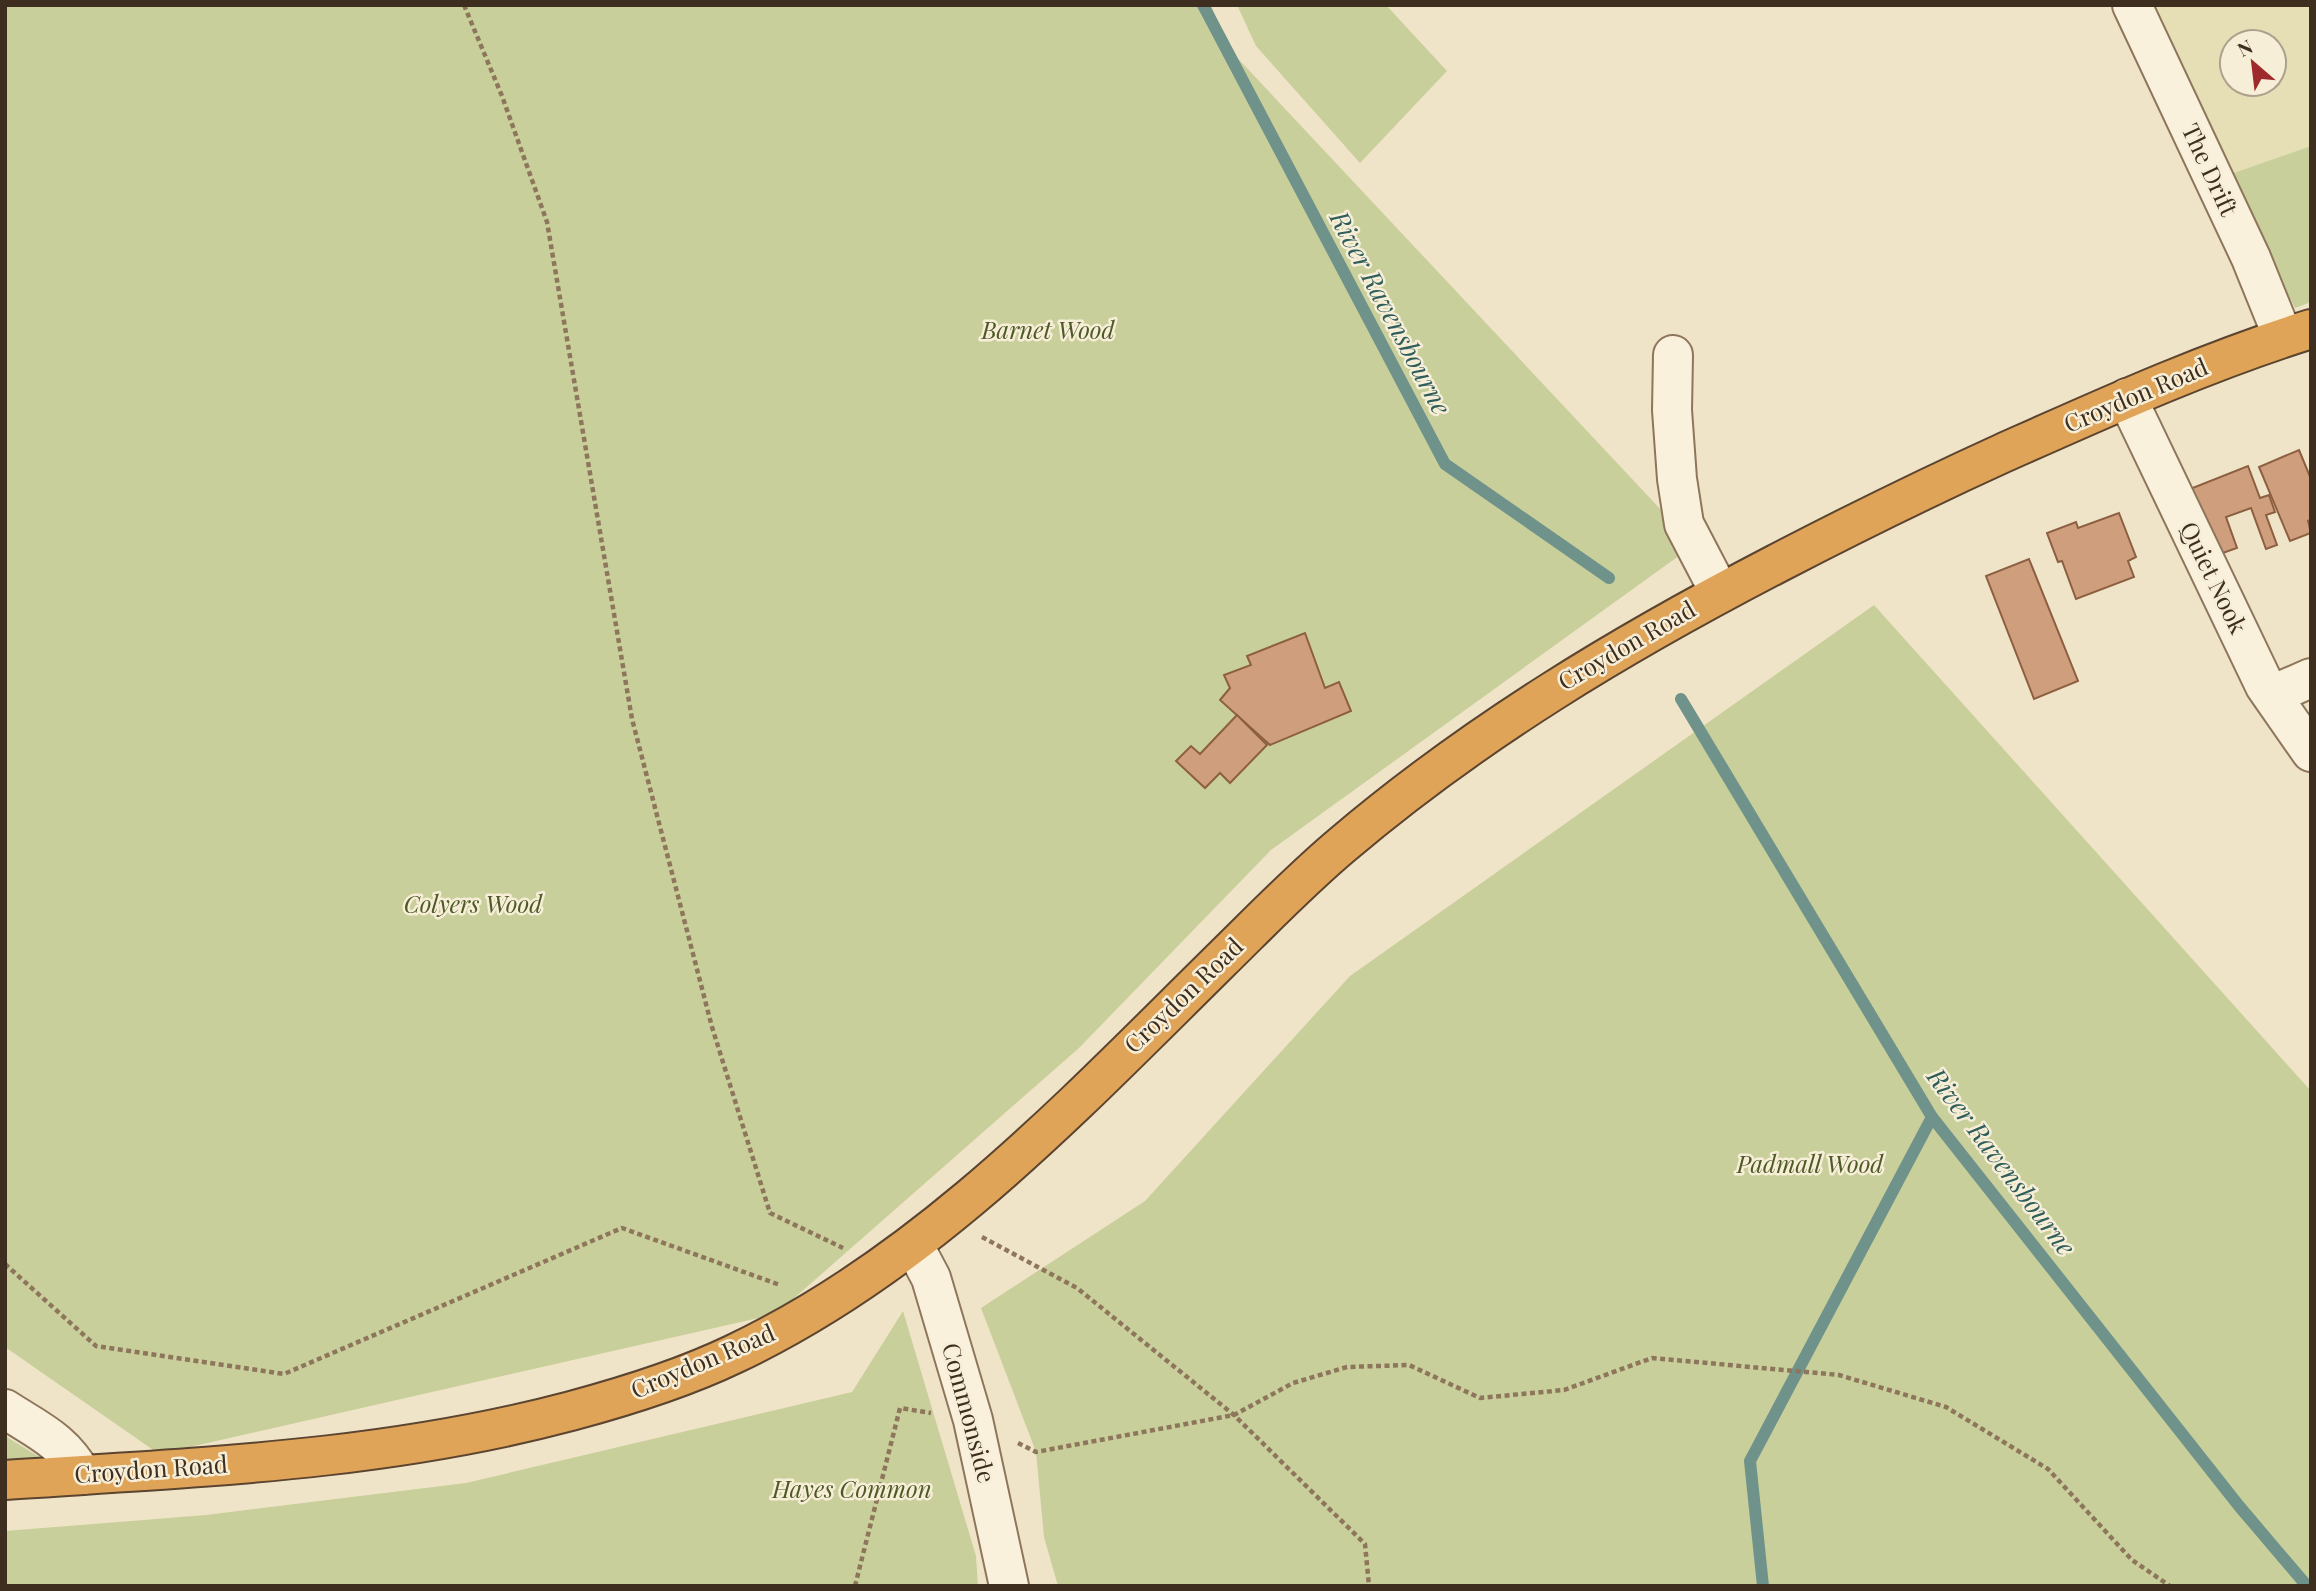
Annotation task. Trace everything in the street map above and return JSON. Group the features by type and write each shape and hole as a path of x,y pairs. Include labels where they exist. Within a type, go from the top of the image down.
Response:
{"highway":[{"name":"Croydon Road","path":"5,1480 254,1464 374,1451 456,1437 538,1420 616,1399 678,1378 737,1353 827,1302 948,1217 1020,1155 1342,845 1522,709 1572,677 1720,593 1939,482 2127,398 2297,333"}],"street":[{"name":"The Drift","path":"2132,5 2251,258 2297,333"},
{"path":"1673,355 1674,438 1684,524 1720,593"},
{"name":"Quiet Nook","path":"2127,398 2272,695 2311,752"},
{"path":"2272,695 2311,678"},
{"name":"Commonside","path":"913,1244 931,1278 973,1420 1009,1586"},
{"path":"5,1409 63,1447 82,1475"}],"path":[{"path":"464,5 502,96 547,222 632,719 712,1027 770,1213 881,1266"},
{"path":"948,1217 1077,1288 1234,1415 1365,1544 1369,1586"},
{"path":"5,1264 96,1346 284,1374 622,1228 827,1302"},
{"path":"1234,1415 1293,1383 1347,1367 1409,1365 1480,1398 1564,1390 1652,1358 1839,1374 1946,1407 2048,1469 2132,1560 2170,1586"}],"shaded area":[{"path":"2153,5 2311,5 2311,146 2228,175"}],"green space":[{"path":"5,5 1211,5 1229,49 1694,545 1271,850 1079,1048 776,1314 159,1454 5,1347"},
{"path":"1237,5 1386,5 1447,71 1360,163 1256,46"},
{"path":"2311,146 2311,302 2295,308 2228,175"},
{"name":"Padmall Wood","path":"1874,605 2311,1091 2311,1586 1058,1586 1044,1537 1036,1452 981,1308 1145,1201 1350,976"},
{"name":"Hayes Common","path":"903,1311 976,1556 978,1586 5,1586 5,1531 206,1515 466,1483 852,1392"},
{"path":"5,1436 46,1461 5,1463"}],"building":[{"path":"2299,450 2311,479 2311,519 2308,521 2311,533 2290,541 2259,467"},
{"path":"2248,466 2260,498 2269,495 2275,512 2266,515 2277,545 2266,549 2251,508 2226,517 2237,548 2220,554 2180,493"},
{"path":"2119,513 2136,557 2128,561 2134,577 2076,599 2062,561 2058,562 2047,533 2076,522 2078,528"},
{"path":"2029,559 2078,681 2034,699 1986,576"},
{"path":"1305,633 1325,688 1339,682 1351,711 1270,745 1220,700 1230,688 1224,675 1251,665 1247,656"},
{"path":"1237,715 1267,745 1230,783 1220,773 1205,788 1176,761 1191,746 1200,754"}],"waterway":[{"name":"River Ravensbourne","path":"1203,5 1445,464 1609,578"},
{"name":"River Ravensbourne","path":"1681,699 1932,1117 2239,1506 2307,1586"},
{"path":"1763,1586 1750,1461 1932,1117"}],"park label":[{"name":"Barnet Wood","path":"1048,331"},
{"name":"Colyers Wood","path":"473,905"}]}
